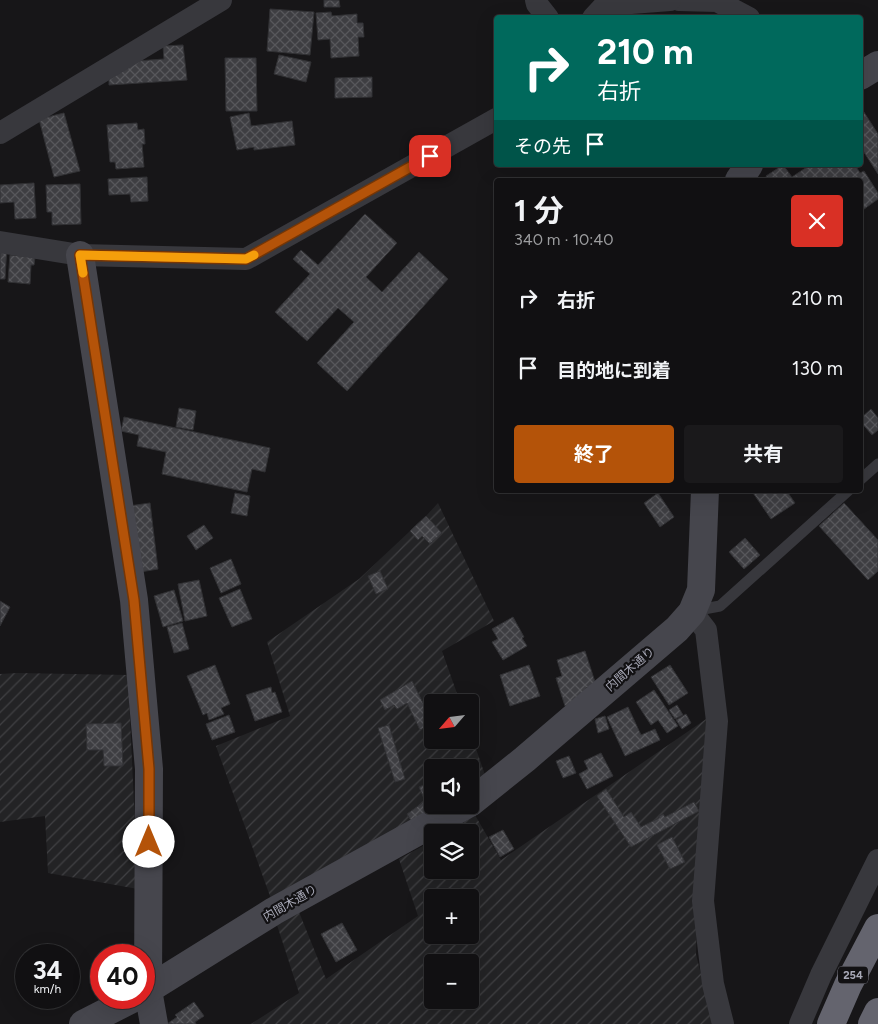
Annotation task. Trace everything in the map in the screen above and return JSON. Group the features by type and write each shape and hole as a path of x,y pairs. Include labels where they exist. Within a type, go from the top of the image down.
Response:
{"highway":[{"name":"254","path":"831,1024 848,985 878,928"},
{"path":"872,1024 878,1012"}],"street":[{"path":"0,133 221,0"},
{"path":"536,0 546,15"},
{"path":"596,15 605,6 670,0"},
{"path":"679,0 717,0 743,15"},
{"path":"863,74 878,65"},
{"path":"0,242 80,255 246,259 494,120"},
{"path":"740,178 748,167"},
{"path":"80,255 134,600 149,769 144,944"},
{"name":"内間木通り","path":"479,796 670,635 692,612 701,590 705,493"},
{"path":"692,612 706,630 717,721 703,901 712,984 723,1024"},
{"name":"内間木通り","path":"155,985 274,911 450,814"},
{"path":"800,1024 821,975 878,860"},
{"name":"内間木通り","path":"83,1024 112,1009"},
{"path":"148,1009 154,1024"}],"lane":[{"path":"863,477 878,464"},
{"path":"692,612 720,606 846,493"}],"shaded area":[{"path":"438,503 494,621 442,651 457,694 424,694 424,749 476,749 485,775 479,779 479,759 424,759 424,813 271,899 216,746 290,716 267,642 359,579"},
{"path":"0,674 128,675 138,889 48,873 45,816 0,822"},
{"path":"709,717 700,816 696,954 713,1024 251,1024 299,993 277,925 299,912 326,979 418,916 399,859 424,845 424,879 479,879 479,824 461,824 475,815 501,860"}],"building":[{"path":"324,0 339,0 340,7 324,7"},
{"path":"270,9 314,12 310,55 267,51"},
{"path":"331,12 332,16 357,14 357,23 363,23 364,37 358,37 359,56 331,58 330,39 318,40 316,13"},
{"path":"183,45 187,80 109,85 109,79 137,61 164,59 163,46"},
{"path":"279,55 311,62 306,82 274,74"},
{"path":"225,58 256,58 257,111 226,111"},
{"path":"372,77 372,97 335,98 335,78"},
{"path":"863,111 878,134 878,174 863,151"},
{"path":"64,113 80,171 54,177 39,119"},
{"path":"249,113 251,126 292,121 295,145 254,150 254,147 237,150 230,117"},
{"path":"137,123 138,130 144,129 145,144 142,144 144,167 116,169 115,162 110,162 107,125"},
{"path":"780,167 784,167 792,177 807,167 856,167 860,173 864,171 878,193 878,199 863,210 863,178 767,178 766,176"},
{"path":"147,177 148,201 131,202 130,194 109,195 108,179"},
{"path":"34,183 36,218 15,219 14,202 0,203 0,185"},
{"path":"80,184 81,224 52,225 52,212 47,212 46,185"},
{"path":"365,214 397,243 366,277 382,292 419,252 448,279 347,391 317,363 354,322 338,308 307,341 275,312 310,274 293,259 301,250 318,265"},
{"path":"0,245 7,245 5,279 0,279"},
{"path":"10,255 35,257 34,265 31,265 30,284 8,282"},
{"path":"179,408 196,411 193,430 176,427"},
{"path":"871,409 878,418 878,430 872,435 863,424 863,416"},
{"path":"124,417 270,448 265,472 252,469 247,492 162,474 166,452 137,446 139,435 121,431"},
{"path":"235,493 250,496 247,516 231,513"},
{"path":"658,493 674,517 660,527 644,503"},
{"path":"753,493 788,493 795,503 771,519"},
{"path":"150,503 158,569 140,572 129,506"},
{"path":"844,503 878,540 878,571 868,580 819,526"},
{"path":"426,516 442,533 430,544 422,536 418,540 410,531"},
{"path":"204,525 213,538 196,550 187,536"},
{"path":"745,538 760,555 744,569 729,552"},
{"path":"231,559 241,584 221,593 210,568"},
{"path":"380,571 388,589 376,594 368,576"},
{"path":"199,580 207,616 185,621 178,584"},
{"path":"240,589 252,619 232,627 219,598"},
{"path":"174,590 183,621 163,627 154,596"},
{"path":"0,601 10,607 0,626"},
{"path":"513,617 527,646 503,660 492,642 498,639 492,629"},
{"path":"182,623 189,649 174,653 167,627"},
{"path":"585,651 596,685 586,688 588,694 577,703 565,706 556,678 562,676 557,660"},
{"path":"215,665 230,704 221,708 224,714 209,720 207,713 203,715 187,676"},
{"path":"529,665 540,696 510,706 500,675"},
{"path":"670,665 688,693 669,705 651,677"},
{"path":"412,681 424,705 424,728 420,730 407,703 397,709 394,705 385,710 380,700"},
{"path":"271,687 272,693 275,692 282,712 255,721 246,695"},
{"path":"654,690 678,726 667,733 658,720 651,725 636,702"},
{"path":"677,705 683,715 675,719 669,710"},
{"path":"628,707 641,735 655,729 660,740 625,756 607,717"},
{"path":"686,714 691,723 682,729 676,720"},
{"path":"229,715 235,732 212,740 206,724"},
{"path":"605,716 609,729 598,733 595,719"},
{"path":"121,723 123,766 104,766 103,750 87,750 86,724"},
{"path":"389,725 405,779 395,782 378,728"},
{"path":"601,753 613,776 587,789 579,774 588,769 584,761"},
{"path":"569,756 576,773 563,778 556,761"},
{"path":"424,785 424,799 419,787"},
{"path":"606,789 624,817 631,812 641,827 663,814 665,817 694,802 699,811 631,847 597,796"},
{"path":"424,802 424,814 427,814 413,824 407,814"},
{"path":"503,830 514,849 500,857 489,837"},
{"path":"672,837 685,862 670,869 657,845"},
{"path":"342,923 357,950 336,962 321,934"},
{"path":"194,1002 204,1016 195,1022 196,1024 167,1024 177,1017 175,1015"}],"slow traffic":[{"path":"83,273 80,255 246,259 254,255"}],"route":[{"path":"149,842 149,769 134,600 80,255 246,259 430,156"}]}
